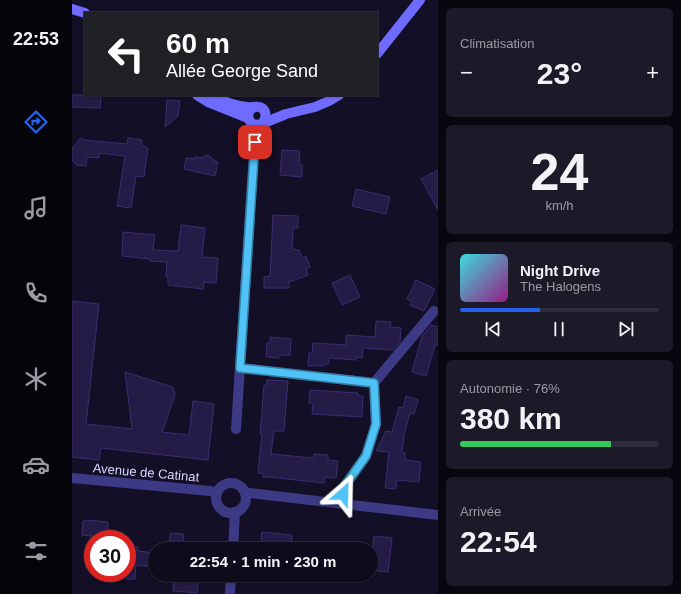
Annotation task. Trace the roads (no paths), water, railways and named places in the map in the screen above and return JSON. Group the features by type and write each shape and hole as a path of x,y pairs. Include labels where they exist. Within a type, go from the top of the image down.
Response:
{"street":[{"path":"378,53 420,0"},
{"path":"72,9 84,13"},
{"path":"72,15 84,20"},
{"path":"199,96 208,102 248,119 254,124 315,107 337,96"},
{"path":"213,96 240,106 257,107 286,114"},
{"path":"236,429 255,142 255,135 265,119 266,114 264,110 257,107 249,111 248,119 254,134 255,142"},
{"path":"341,504 346,484 366,456 376,424 374,383 434,311"},
{"path":"240,368 374,383"},
{"name":"Avenue de Catinat","path":"72,478 210,491 217,493"},
{"path":"229,483 239,485 244,489 246,495 246,501 243,506 234,512 227,512 222,509 216,498 217,493 224,485 229,483"},
{"path":"246,495 250,493 438,516"},
{"path":"233,542 234,512"},
{"path":"230,594 231,582"}]}
